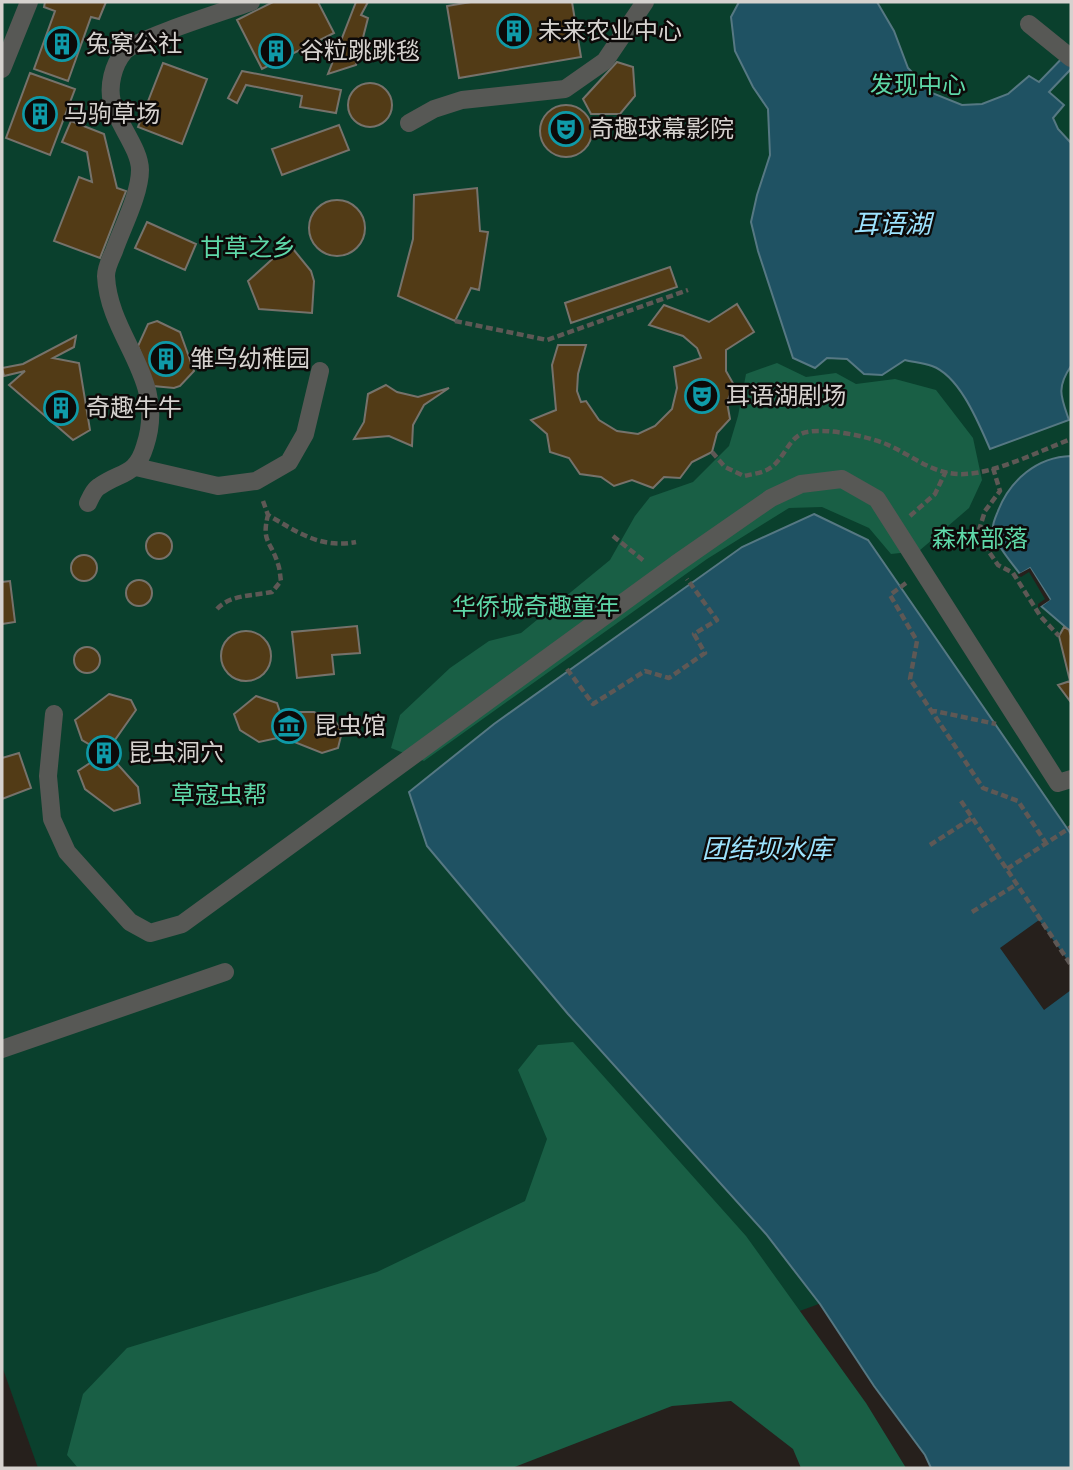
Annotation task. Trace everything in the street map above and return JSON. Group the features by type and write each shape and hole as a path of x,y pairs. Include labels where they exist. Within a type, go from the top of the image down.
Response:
{"street":[{"path":"2,69 29,2"},
{"path":"88,503 97,487 136,467 146,446 151,414 149,390 109,299 106,272 138,185 141,168 112,102 111,74 124,51 147,39 251,2"},
{"path":"409,123 434,109 462,100 565,89 605,61 645,2"},
{"path":"1029,24 1071,58"},
{"path":"136,467 218,486 256,481 289,462 305,435 320,371"},
{"path":"54,714 48,776 52,819 67,852 130,922 149,933 182,923 771,498 801,484 842,479 877,499 1058,783 1071,779"},
{"path":"2,1049 225,972"}],"path":[{"path":"455,321 547,340 688,290"},
{"path":"712,453 725,467 744,476 771,468 787,447 804,432 832,431 886,444 912,459 946,471 965,474 1008,464 1071,439"},
{"path":"993,468 1000,491 985,511 979,530 998,565 1013,573 1041,617 1059,636"},
{"path":"894,526 936,494 946,471"},
{"path":"217,609 233,598 272,592 281,581 278,563 264,531 268,515 256,481"},
{"path":"268,515 304,537 340,546 356,542"},
{"path":"554,653 593,704 645,671 669,678 705,653 694,635 717,620 668,570 613,536"},
{"path":"922,570 890,595 918,640 910,679 983,788 1018,801 1046,843"},
{"path":"930,710 1024,730"},
{"path":"961,801 1071,965"},
{"path":"930,845 972,818"},
{"path":"1007,869 1071,827"},
{"path":"972,912 1017,884"}],"green space":[{"name":"华侨城奇趣童年","path":"2,2 1071,2 1071,1212 369,1468 38,1468 2,1366"},
{"path":"777,363 806,377 836,373 856,384 895,379 936,390 973,438 982,480 969,508 919,551 891,554 869,528 822,507 789,508 707,559 424,761 391,748 400,715 450,668 489,641 521,633 610,560 635,516 650,497 693,482 729,446 746,374"},
{"path":"573,1042 746,1236 866,1403 906,1468 801,1468 793,1449 731,1401 672,1406 512,1468 78,1468 67,1455 83,1394 127,1348 377,1272 525,1201 547,1139 518,1070 538,1045"}],"water":[{"name":"耳语湖","path":"739,2 877,2 894,31 908,68 932,93 962,105 982,104 1008,94 1029,76 1039,82 1071,49 1071,69 1049,92 1064,105 1053,118 1058,129 1071,143 1071,366 1063,380 1061,393 1069,420 990,449 960,390 942,371 932,366 905,360 882,375 864,374 847,359 827,358 815,368 793,358 751,222 770,155 768,109 753,87 735,51 731,17"},
{"path":"1071,456 1071,636 1069,630 1041,606 1050,599 1030,568 1020,574 1000,546 993,527 1003,500 1017,480 1047,461"},
{"name":"团结坝水库","path":"814,514 868,540 1071,834 1071,1468 931,1468 925,1455 874,1386 820,1304 766,1234 568,1014 427,846 409,792 494,724 742,547"}],"pier":[{"path":"1030,568 1050,600 1038,608 1038,604 1045,599 1029,572 1021,577 1017,575"},
{"path":"1039,920 1071,965 1071,990 1044,1010 1000,948"}],"building":[{"name":"兔窝公社","path":"45,2 106,2 99,19 91,17 68,81 34,69 55,11 44,7"},
{"name":"谷粒跳跳毯","path":"273,2 318,2 334,33 262,69 237,20"},
{"path":"356,2 368,2 361,15 368,18 356,65 328,74"},
{"name":"未来农业中心","path":"471,2 572,2 581,57 459,78 447,6"},
{"path":"617,62 633,67 635,96 620,114 591,114 583,99"},
{"path":"163,63 207,79 182,144 138,127"},
{"path":"242,71 341,90 336,113 300,107 302,96 246,85 237,103 228,98"},
{"name":"马驹草场","path":"30,73 75,89 50,155 6,138"},
{"path":"370,83 379,84 386,89 391,96 391,114 386,121 379,126 370,127 361,126 354,121 349,114 348,105 349,96 354,89 361,84"},
{"name":"奇趣球幕影院","path":"566,105 576,107 584,113 590,121 590,141 584,149 576,155 566,157 556,155 548,149 542,141 540,131 542,121 548,113 556,107"},
{"path":"71,121 104,134 117,188 126,191 100,258 54,241 79,177 92,182 87,152 62,142"},
{"path":"339,125 349,150 282,175 272,149"},
{"path":"477,188 480,231 488,232 479,290 471,288 455,321 398,296 413,239 414,195"},
{"path":"337,200 348,202 357,208 363,217 363,239 357,248 348,254 337,256 326,254 317,248 311,239 309,228 311,217 317,208 326,202"},
{"path":"147,222 196,244 185,270 135,248"},
{"path":"289,244 311,271 314,281 312,313 259,309 248,281"},
{"path":"670,267 677,287 571,323 565,303"},
{"name":"耳语湖剧场","path":"737,304 754,332 726,350 726,371 734,385 727,402 730,419 717,433 712,452 692,462 680,478 664,477 653,488 632,480 614,486 601,477 580,474 569,458 550,452 547,434 531,420 556,410 552,365 558,345 586,345 578,374 577,391 581,402 586,401 599,420 617,431 638,434 655,426 672,409 677,388 674,367 701,358 697,348 683,336 649,325 664,305 709,322"},
{"name":"雏鸟幼稚园","path":"157,321 180,332 194,371 180,386 174,388 153,386 138,346 148,324"},
{"name":"奇趣牛牛","path":"76,336 74,347 53,358 79,363 90,430 73,440 9,385 25,371 4,376 2,368 23,364"},
{"path":"386,385 397,392 418,397 449,388 424,405 413,425 412,446 389,436 354,439 364,422 368,394"},
{"path":"159,533 168,537 172,546 168,555 159,559 150,555 146,546 150,537"},
{"path":"84,555 93,559 97,568 93,577 84,581 75,577 71,568 75,559"},
{"path":"139,580 148,584 152,593 148,602 139,606 130,602 126,593 130,584"},
{"path":"10,581 15,622 2,624 2,582"},
{"path":"357,626 360,653 332,655 334,674 297,678 292,632"},
{"path":"1064,627 1069,630 1071,636 1070,701 1058,685 1070,681 1059,636"},
{"path":"246,631 264,638 271,656 264,674 246,681 228,674 221,656 228,638"},
{"path":"87,647 96,651 100,660 96,669 87,673 78,669 74,660 78,651"},
{"name":"昆虫洞穴","path":"109,694 131,700 136,710 115,740 112,758 138,787 140,803 114,811 85,789 78,771 96,759 97,749 82,740 75,720"},
{"name":"昆虫馆","path":"256,696 277,703 280,712 314,712 336,722 342,732 338,748 322,753 282,737 259,742 240,730 234,714"},
{"path":"19,753 31,788 2,799 2,758"}],"place":[{"name":"未来农业中心","path":"514,31"},
{"name":"兔窝公社","path":"62,44"},
{"name":"谷粒跳跳毯","path":"276,51"},
{"name":"马驹草场","path":"40,114"},
{"name":"奇趣球幕影院","path":"566,129"},
{"name":"雏鸟幼稚园","path":"166,359"},
{"name":"耳语湖剧场","path":"702,396"},
{"name":"奇趣牛牛","path":"61,408"},
{"name":"昆虫馆","path":"289,726"},
{"name":"昆虫洞穴","path":"104,753"}],"park label":[{"name":"发现中心","path":"918,85"},
{"name":"甘草之乡","path":"248,248"},
{"name":"森林部落","path":"980,539"},
{"name":"草寇虫帮","path":"219,795"}]}
